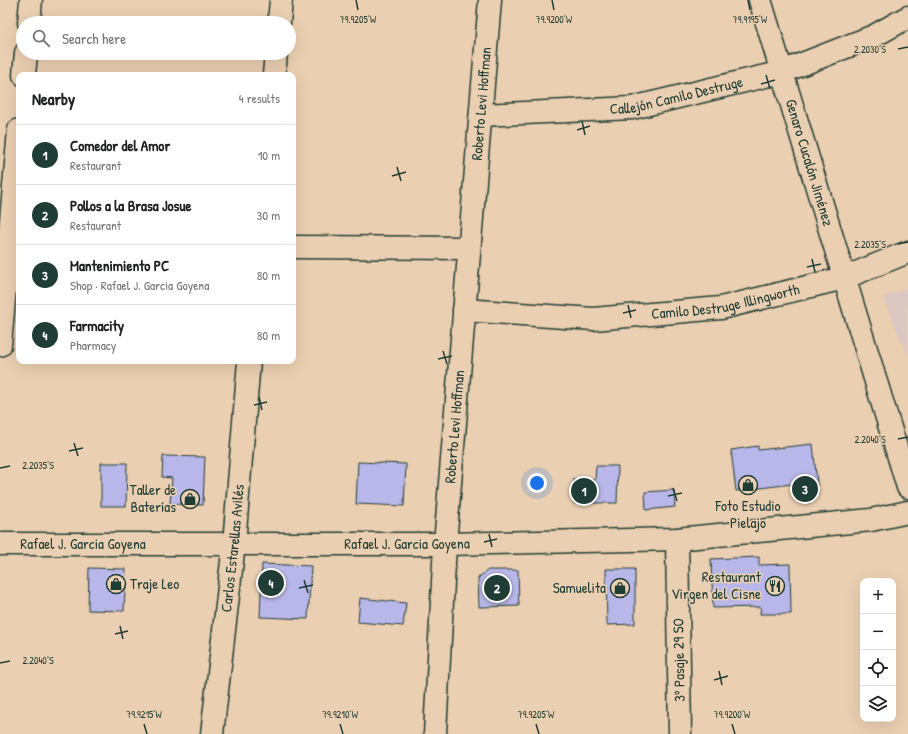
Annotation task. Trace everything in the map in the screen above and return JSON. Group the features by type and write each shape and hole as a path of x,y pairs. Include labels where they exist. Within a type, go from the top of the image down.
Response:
{"street":[{"path":"30,16 32,0"},
{"path":"279,16 280,0"},
{"name":"Roberto Levi Hoffman","path":"435,734 445,544 490,0"},
{"name":"Genaro Cucalón Jiménez","path":"760,0 908,487"},
{"name":"Callejón Camilo Destruge","path":"480,116 632,108 782,72 874,36 908,17"},
{"path":"24,72 25,60"},
{"path":"274,72 275,60"},
{"path":"0,345 16,165"},
{"path":"296,247 469,248"},
{"name":"Camilo Destruge Illingworth","path":"464,310 593,319 721,308 844,278 908,252"},
{"name":"Carlos Estarellas Avilés","path":"212,734 234,544 249,364"},
{"name":"Rafael J. Garcia Goyena","path":"0,544 445,544 677,539 871,520 908,512"},
{"name":"3º Pasaje 29 SO","path":"677,539 680,734"}],"shaded area":[{"path":"908,287 908,356 883,298"}],"building":[{"path":"813,444 818,493 794,496 792,484 736,491 731,450 758,446 758,450"},
{"path":"163,456 205,457 203,505 170,504 172,478 162,477"},
{"path":"358,462 406,464 404,506 356,504"},
{"path":"101,463 127,463 126,506 101,506"},
{"path":"596,466 618,466 617,503 574,503 574,479 595,480"},
{"path":"674,490 675,507 646,510 645,492"},
{"path":"759,557 759,565 790,564 791,614 760,614 761,607 713,608 711,559"},
{"path":"262,564 311,566 308,619 260,617"},
{"path":"89,568 126,569 124,611 88,610"},
{"path":"606,569 635,569 635,624 607,625"},
{"path":"488,570 518,570 519,606 479,607 478,578"},
{"path":"360,598 406,603 403,626 358,622"}],"place":[{"name":"Foto Estudio Pielajo","path":"748,485"},
{"name":"Mantenimiento PC","path":"805,489"},
{"name":"Comedor del Amor","path":"584,491"},
{"name":"Taller de Baterías","path":"190,499"},
{"name":"Farmacity","path":"271,583"},
{"name":"Traje Leo","path":"116,584"},
{"name":"Restaurant Virgen del Cisne","path":"775,586"},
{"name":"Pollos a la Brasa Josue","path":"497,588"},
{"name":"Samuelita","path":"620,588"}]}
